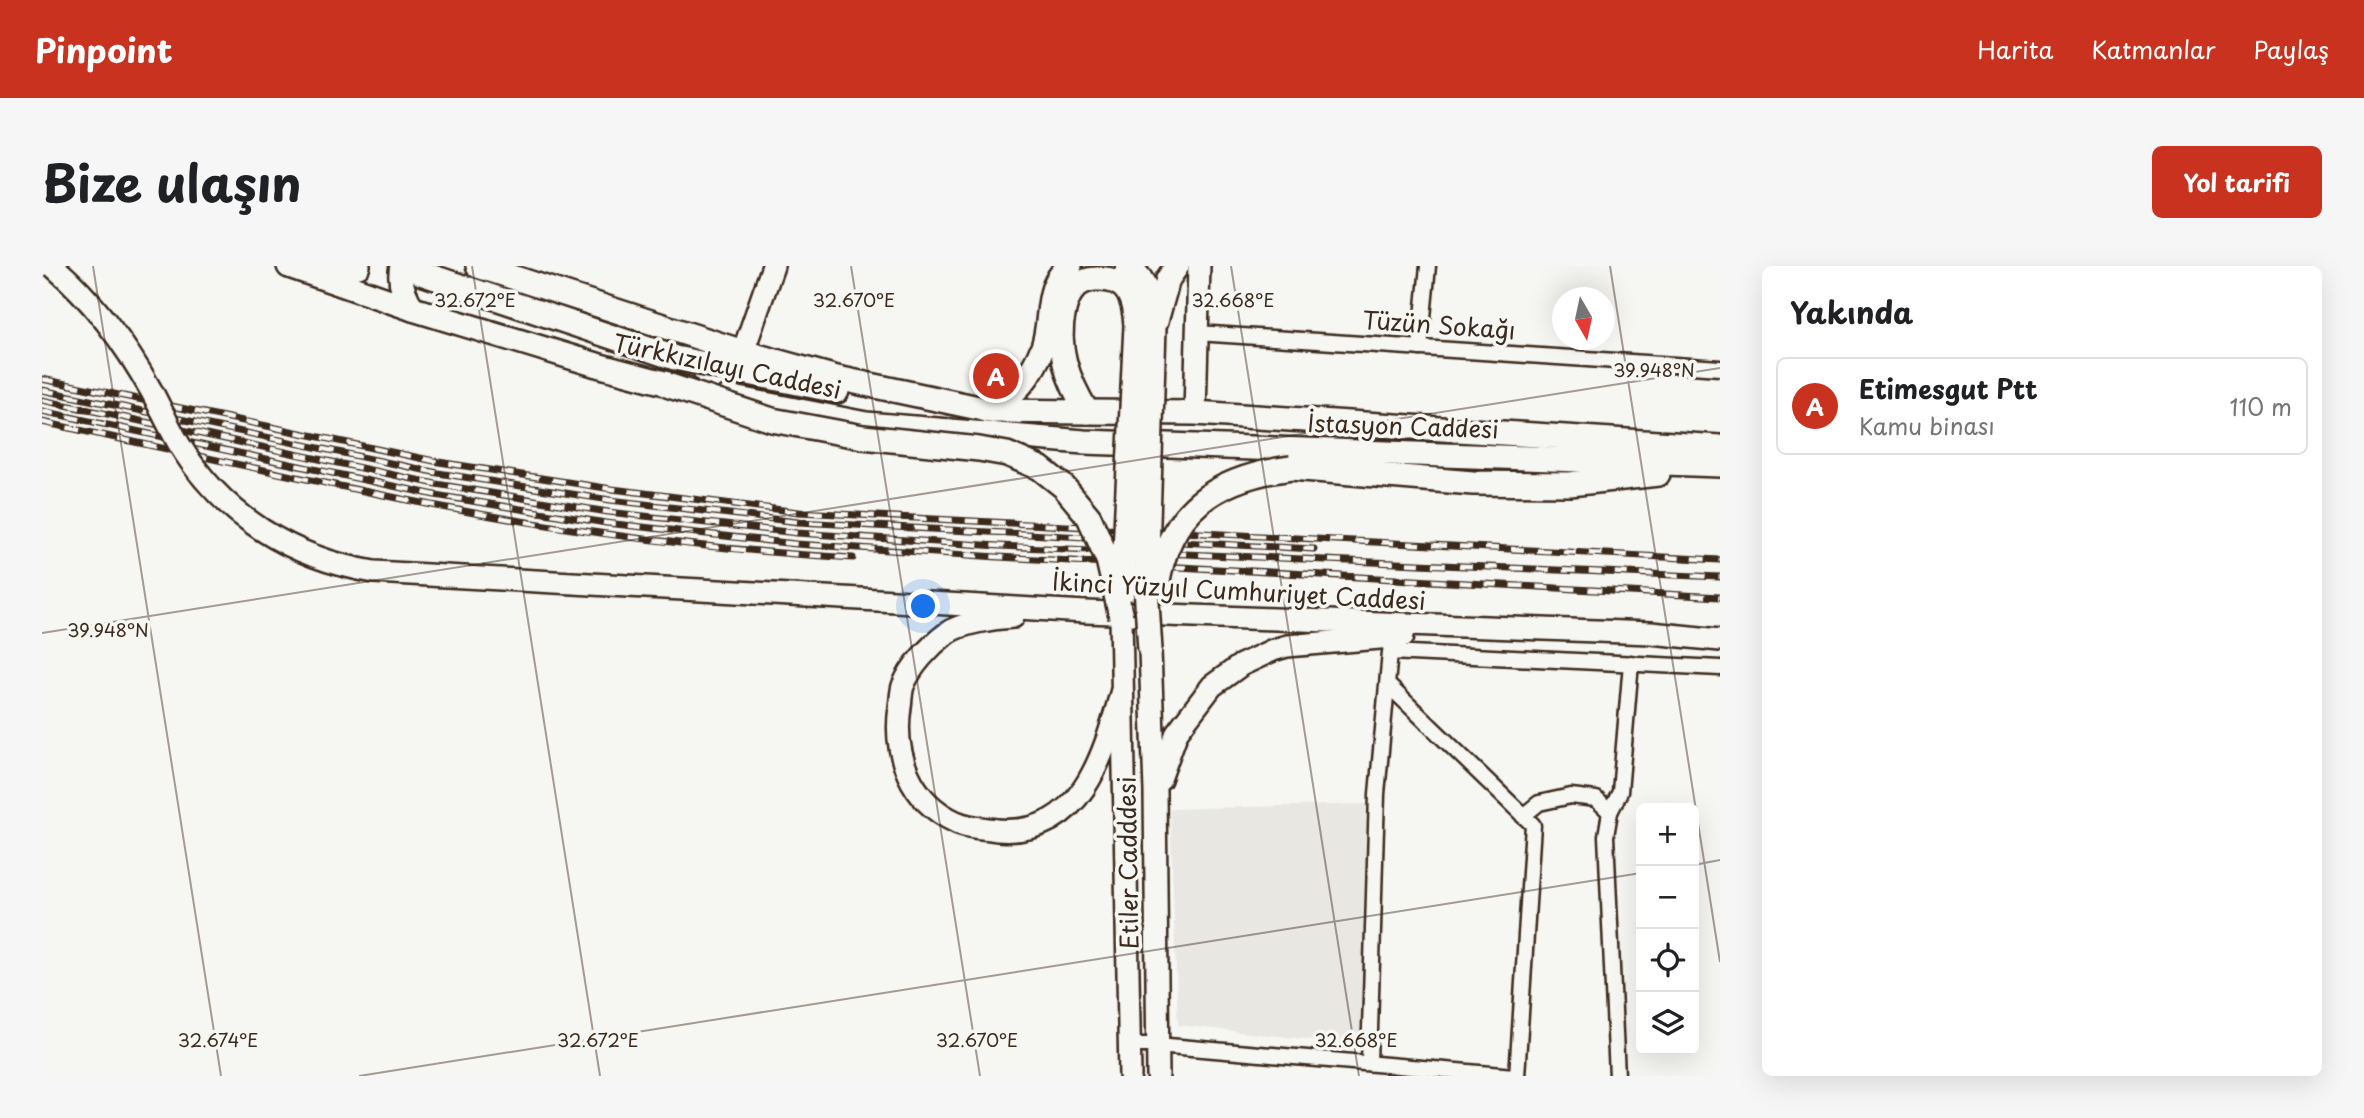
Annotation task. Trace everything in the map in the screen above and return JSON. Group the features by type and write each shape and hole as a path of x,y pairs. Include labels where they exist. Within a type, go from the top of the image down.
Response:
{"main road":[{"name":"İkinci Yüzyıl Cumhuriyet Caddesi","path":"53,266 118,336 179,444 200,473 238,511 288,547 343,566 374,572 1086,612 1651,633 1720,640"},
{"name":"Türkkızılayı Caddesi","path":"289,266 321,270 412,309 667,385 866,424 1084,442"},
{"path":"321,270 358,266"},
{"name":"Türkkızılayı Caddesi","path":"478,266 743,352 837,378 993,411 1195,413"},
{"path":"743,352 773,266"},
{"path":"412,309 403,292 401,281 412,270 675,358 790,383 898,402 993,411 1026,382 1044,344 1051,293 1056,279 1070,266"},
{"path":"1128,266 1140,275 1146,286 1146,586 1150,650"},
{"path":"1130,1076 1121,617 1145,326 1177,266"},
{"path":"1195,413 1199,266"},
{"path":"1087,412 1072,387 1065,366 1060,328 1067,299 1073,289 1091,279 1114,280 1129,294 1145,326"},
{"path":"667,385 772,420 863,437 1007,454 1040,468 1064,487 1089,517 1108,560 1121,617"},
{"name":"İstasyon Caddesi","path":"1195,413 1720,446"},
{"name":"İstasyon Caddesi","path":"1084,442 1720,466"},
{"path":"1150,650 1161,561 1184,516 1201,500 1235,481 1263,472 1291,468 1474,483 1570,484 1720,466"},
{"path":"1086,612 993,618 949,632 922,656 904,686 897,728 900,753 908,777 922,797 958,823 1009,831 1035,827 1070,807 1097,768 1122,691"},
{"path":"1155,791 1177,732 1212,686 1231,671 1273,650 1460,627"},
{"name":"Etiler Cadddesi","path":"1150,650 1155,791 1158,1076"}],"street":[{"path":"1420,348 1428,266"},
{"name":"Tüzün Sokağı","path":"1197,333 1720,368"},
{"path":"1369,1063 1377,794 1390,652 1720,668"},
{"path":"1617,1076 1606,836 1610,812 1620,792 1630,663"},
{"path":"1130,1045 1157,1045 1354,1069 1369,1063 1516,1076 1533,825 1388,685"},
{"path":"1523,816 1539,803 1571,796 1596,799 1610,812"}],"shaded area":[{"path":"1367,804 1361,1045 1178,1025 1170,809"}],"railway":[{"path":"42,379 439,462 612,489 799,512 1720,560"},
{"path":"42,390 438,473 610,500 798,522 1314,549"},
{"path":"42,400 436,484 608,512 797,533 999,546 1720,577"},
{"path":"42,411 435,495 606,523 796,544 1720,597"},
{"path":"42,422 383,495 536,524 694,545 853,558"}],"place":[{"name":"Etimesgut Ptt","path":"996,376"}]}
